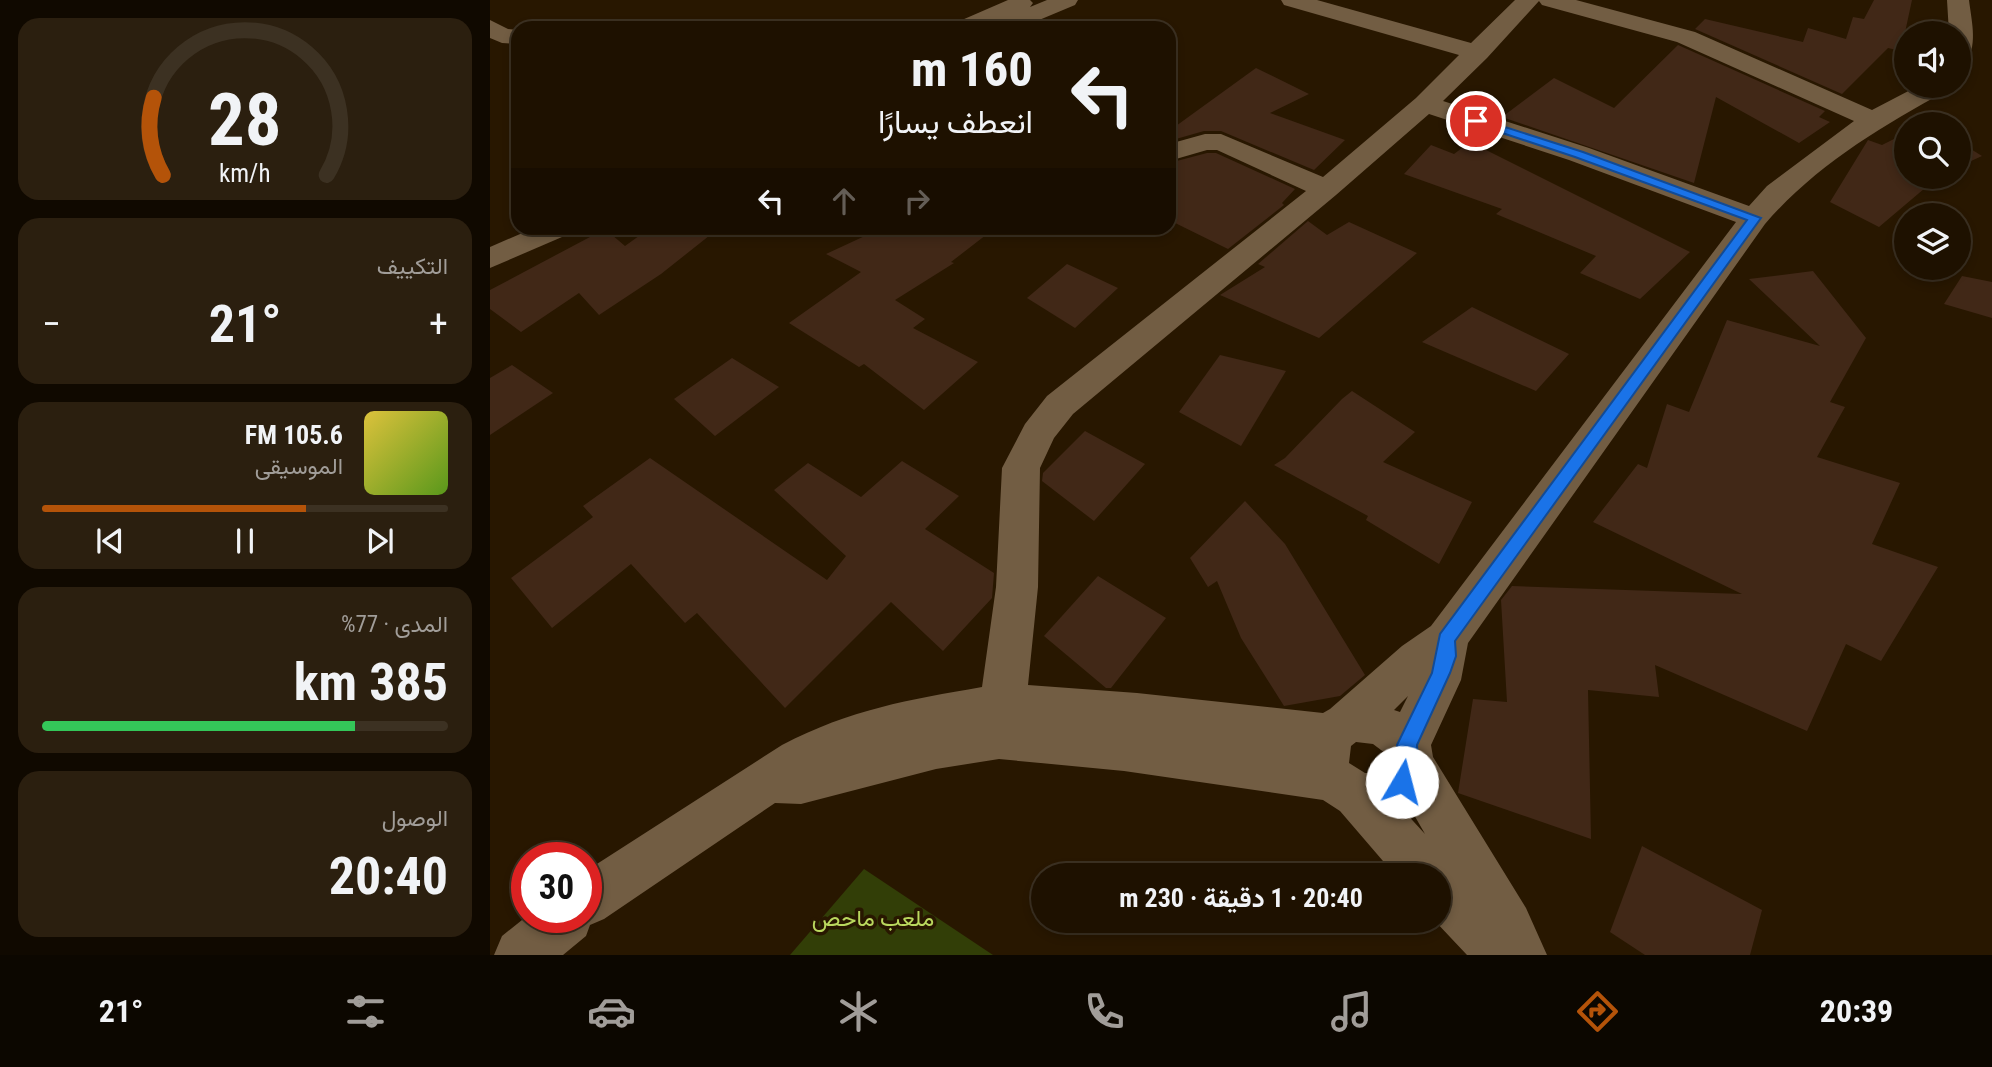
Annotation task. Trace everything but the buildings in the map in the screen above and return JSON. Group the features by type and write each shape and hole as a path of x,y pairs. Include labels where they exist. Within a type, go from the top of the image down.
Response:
{"street":[{"path":"980,21 1030,0"},
{"path":"1017,21 1067,0"},
{"path":"1292,0 1478,53"},
{"path":"1002,720 1017,587 1021,468 1038,433 1060,405 1326,189 1425,104 1528,0"},
{"path":"1550,0 1686,37 1873,120"},
{"path":"1958,0 1960,21"},
{"path":"490,27 502,37 511,37"},
{"path":"1342,758 1418,659 1446,639 1755,218 1777,192 1873,120 1914,98"},
{"path":"1425,104 1755,218"},
{"path":"1176,151 1205,142 1221,142 1326,189"},
{"path":"490,236 511,227"},
{"path":"490,258 542,235"},
{"path":"602,890 768,781 801,782 936,748 1002,720 1124,750 1342,758 1387,794 1402,782 1408,753 1441,673 1446,656 1446,639"},
{"path":"1342,758 1367,722 1393,731 1507,927 1520,955"},
{"path":"1342,758 1419,863"},
{"path":"1451,901 1483,934 1510,955"},
{"path":"521,955 548,933"}],"green space":[{"name":"ملعب ماحص","path":"864,869 993,955 790,955"}],"route":[{"path":"1402,782 1409,761 1407,745 1441,673 1446,656 1446,639 1755,218 1476,121"}]}
